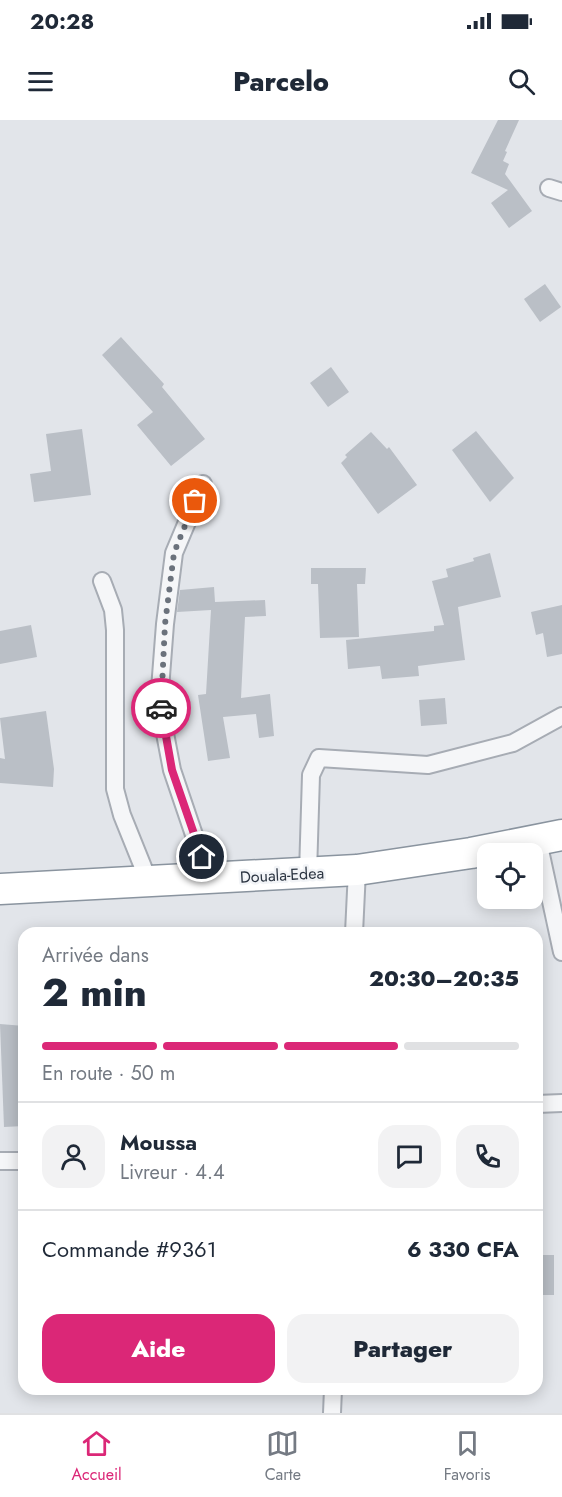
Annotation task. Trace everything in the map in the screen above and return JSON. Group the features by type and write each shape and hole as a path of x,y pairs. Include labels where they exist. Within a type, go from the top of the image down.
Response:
{"highway":[{"name":"Douala-Edea","path":"0,889 357,870 550,838"}],"street":[{"path":"203,484 174,553 165,624 159,702 172,770 209,879"},
{"path":"102,581 113,609 115,630 115,789 122,815 149,882"},
{"path":"308,873 311,775 319,758 428,765 513,743 562,716"},
{"path":"550,838 562,952"},
{"path":"354,927 357,870"},
{"path":"543,1104 562,1103"},
{"path":"0,1161 18,1161"},
{"path":"332,1413 333,1395"}],"building":[{"path":"498,120 519,120 503,161 509,164 505,174 532,211 509,228 491,203 508,190 471,173"},
{"path":"545,284 561,307 540,322 524,299"},
{"path":"121,337 164,384 162,387 205,439 171,466 137,425 153,412 102,355"},
{"path":"331,367 349,392 328,407 310,383"},
{"path":"82,429 91,495 34,502 30,474 51,471 46,434"},
{"path":"476,431 514,478 490,502 452,450"},
{"path":"371,432 387,449 389,447 417,485 378,514 341,463 347,457 345,455"},
{"path":"490,553 501,597 458,607 465,660 418,666 419,676 382,679 380,666 348,669 346,640 434,631 434,626 444,625 432,581 448,577 446,569 474,561 473,558"},
{"path":"311,568 366,568 365,584 357,584 359,637 320,638 318,584 311,584"},
{"path":"214,587 215,602 265,600 266,616 245,617 241,698 270,694 274,736 259,738 256,714 223,717 230,758 208,761 198,695 206,694 211,610 177,612 180,590"},
{"path":"562,605 562,654 547,657 543,633 536,635 531,612"},
{"path":"31,625 37,657 0,664 0,631"},
{"path":"445,698 447,724 421,726 419,700"},
{"path":"46,711 54,769 53,787 0,783 0,758 5,759 0,718"},
{"path":"0,1024 18,1026 18,1126 4,1127"},
{"path":"543,1255 554,1255 554,1295 543,1295"}],"way so far":[{"path":"161,708 159,702 165,624 174,553 195,501"}],"route":[{"path":"161,708 172,770 202,857"}]}
